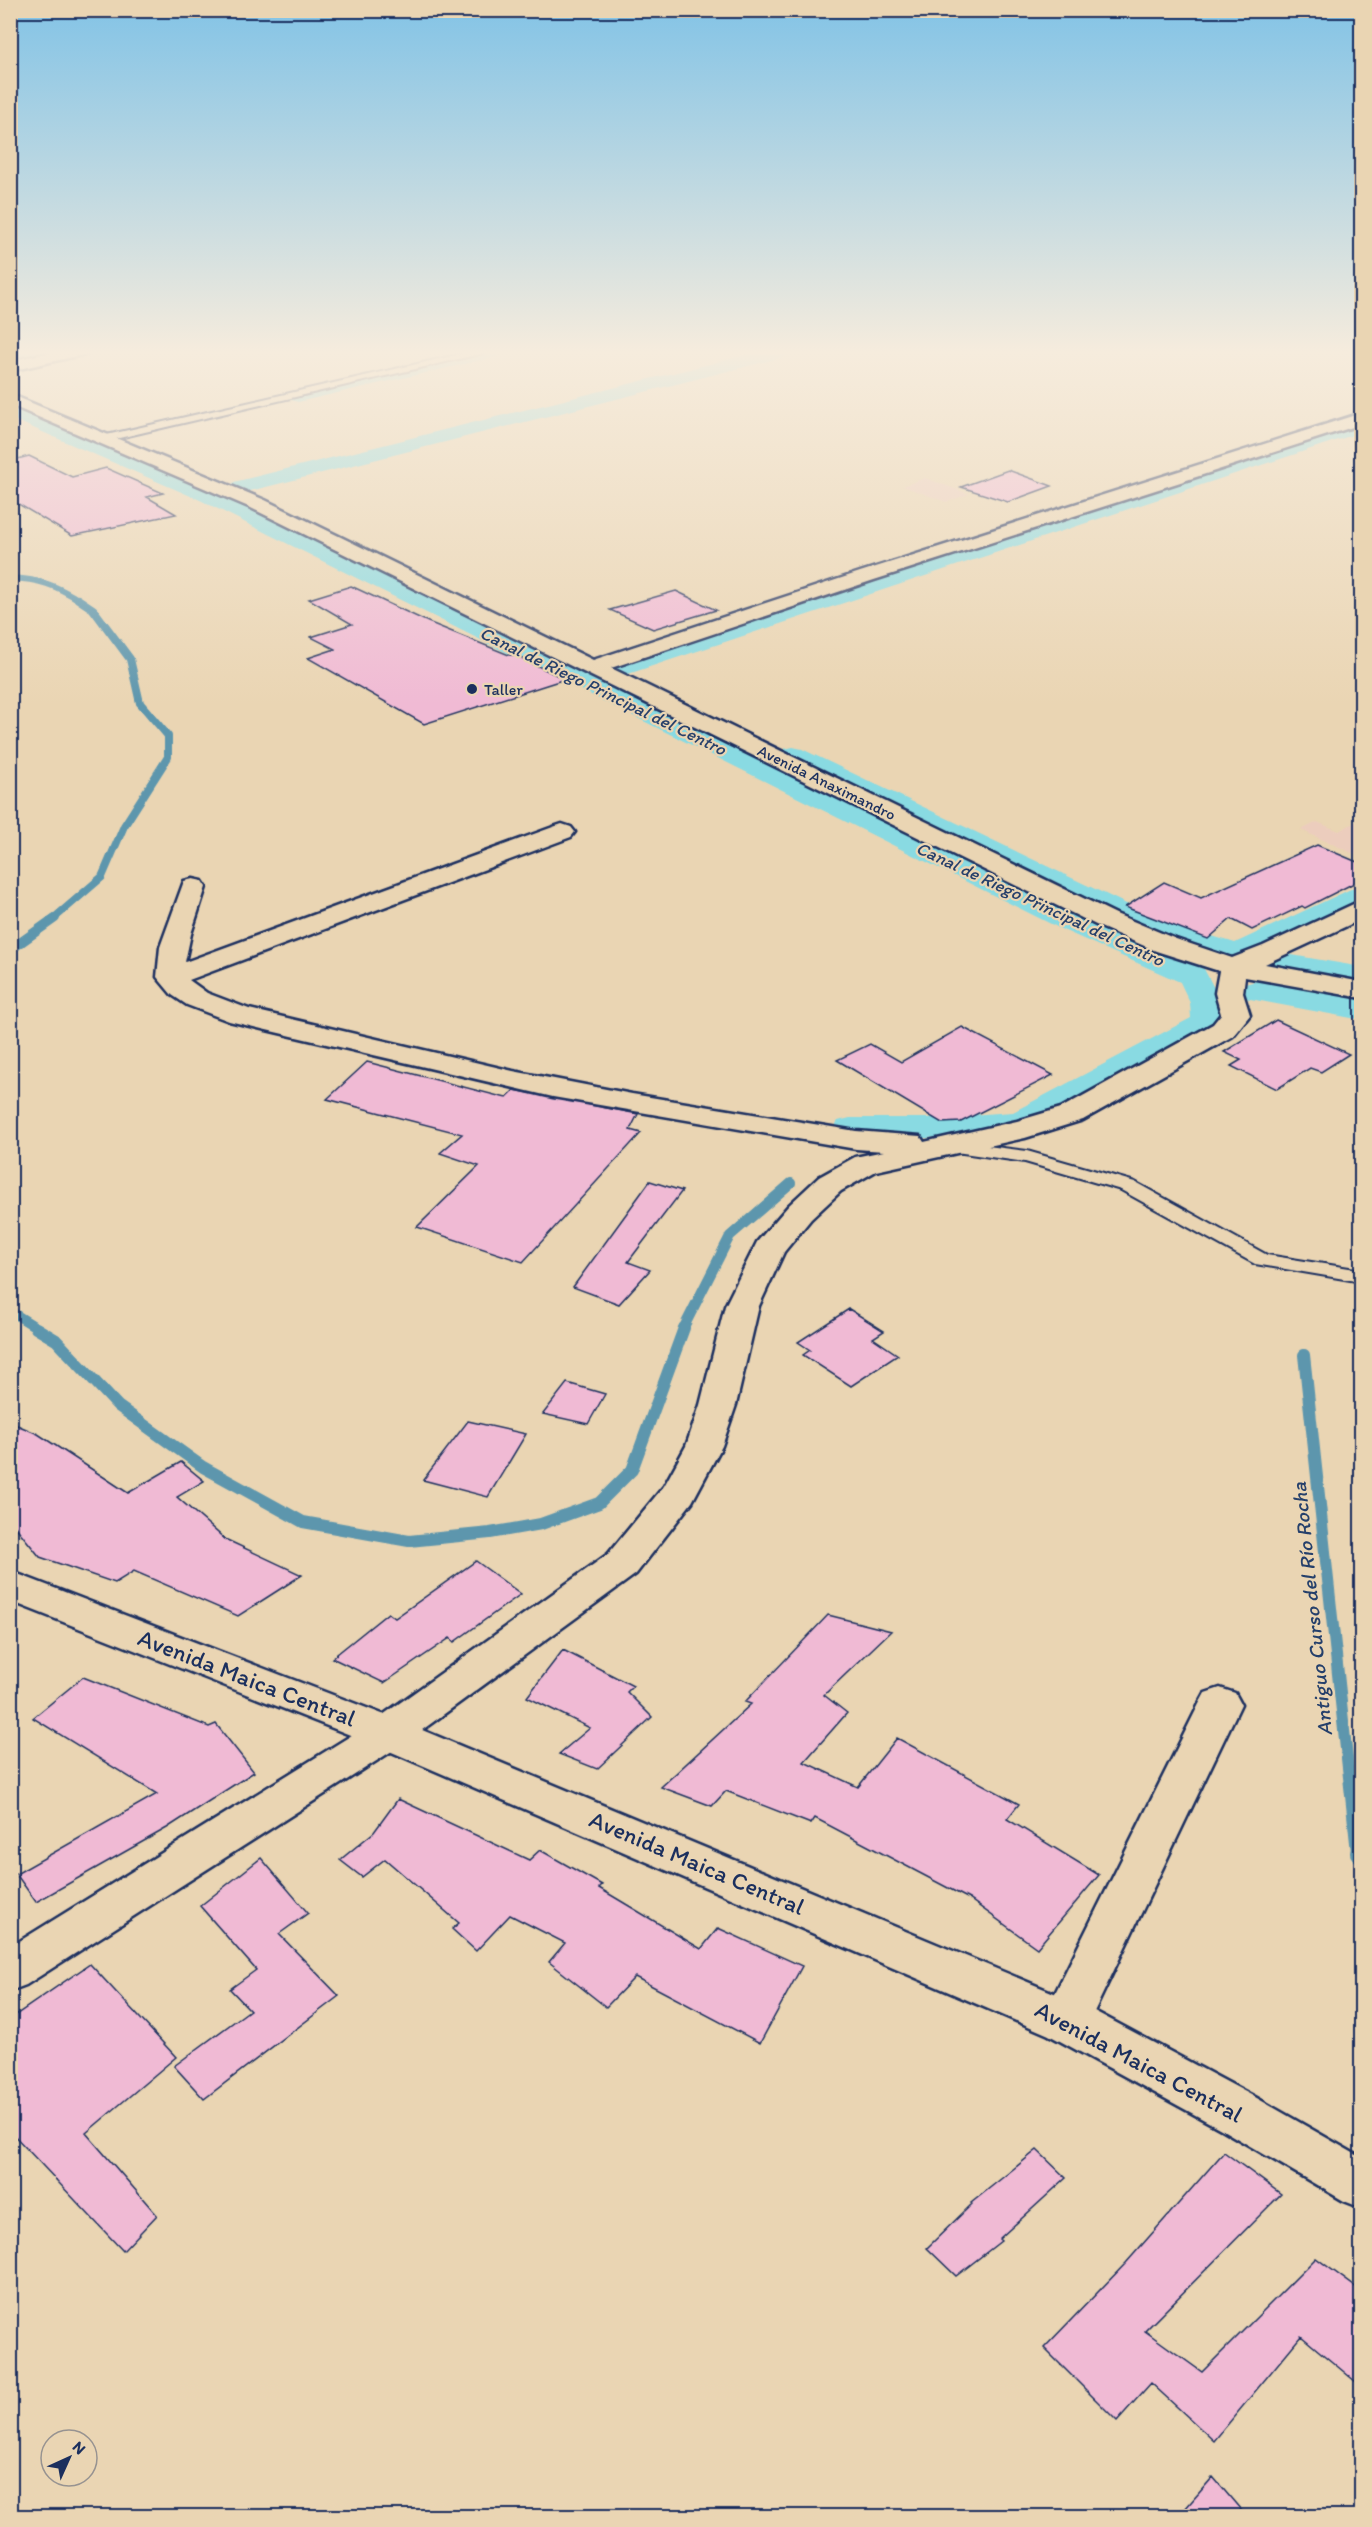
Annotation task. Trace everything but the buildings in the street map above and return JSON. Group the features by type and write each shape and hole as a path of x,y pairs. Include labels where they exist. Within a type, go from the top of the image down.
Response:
{"street":[{"name":"Avenida Anaximandro","path":"174,469 258,504 1107,920 1166,945 1233,967 1362,990"},
{"path":"593,667 867,576 1202,469"},
{"path":"171,977 562,832"},
{"path":"193,887 171,960 171,977 181,989 196,999 230,1012 478,1073 632,1103 750,1120 856,1140 947,1146"},
{"path":"10,1971 388,1733 622,1564 679,1493 704,1446 718,1405 742,1306 769,1249 800,1212 830,1184 866,1164 1025,1130 1072,1114 1223,1030 1236,1015 1229,993 1233,967 1273,952 1362,908"},
{"name":"Avenida Maica Central","path":"10,1585 388,1733 1066,2020 1238,2113 1362,2186"},
{"path":"1066,2020 1220,1704"}],"lane":[{"path":"947,1146 1027,1157 1128,1186 1262,1260 1362,1276"}],"shaded area":[{"path":"925,478 969,494 946,502 903,486"},
{"path":"1361,819 1361,857 1301,830 1317,822 1339,831"}],"waterway":[{"name":"Canal de Riego Principal del Centro","path":"147,469 208,495 355,566 1074,924 1193,976 1206,1003 1208,1022 1020,1122 927,1128 850,1128"},
{"path":"242,487 314,469"},
{"path":"616,670 1228,469"},
{"name":"Antiguo Curso del Río Rocha","path":"10,578 47,584 81,601"},
{"name":"Antiguo Curso del Río Rocha","path":"52,920 102,877 124,826 168,757 168,736 140,703 130,659 93,609 81,601"},
{"path":"793,755 1151,927 1240,954"},
{"path":"1238,953 1362,895"},
{"name":"Antiguo Curso del Río Rocha","path":"10,950 55,918"},
{"path":"1286,963 1362,977"},
{"name":"Canal de Riego Principal del Centro","path":"1256,991 1362,1010"},
{"name":"Antiguo Curso del Río Rocha","path":"683,1329 730,1236 791,1183"},
{"name":"Antiguo Curso del Río Rocha","path":"10,1311 39,1329"},
{"name":"Antiguo Curso del Río Rocha","path":"36,1328 56,1340 118,1406 203,1467 303,1522 409,1541 490,1533 541,1524 599,1503 632,1470 684,1328"},
{"name":"Antiguo Curso del Río Rocha","path":"1304,1355 1357,1852 1362,1857"}],"place":[{"name":"Taller","path":"472,689"}]}
